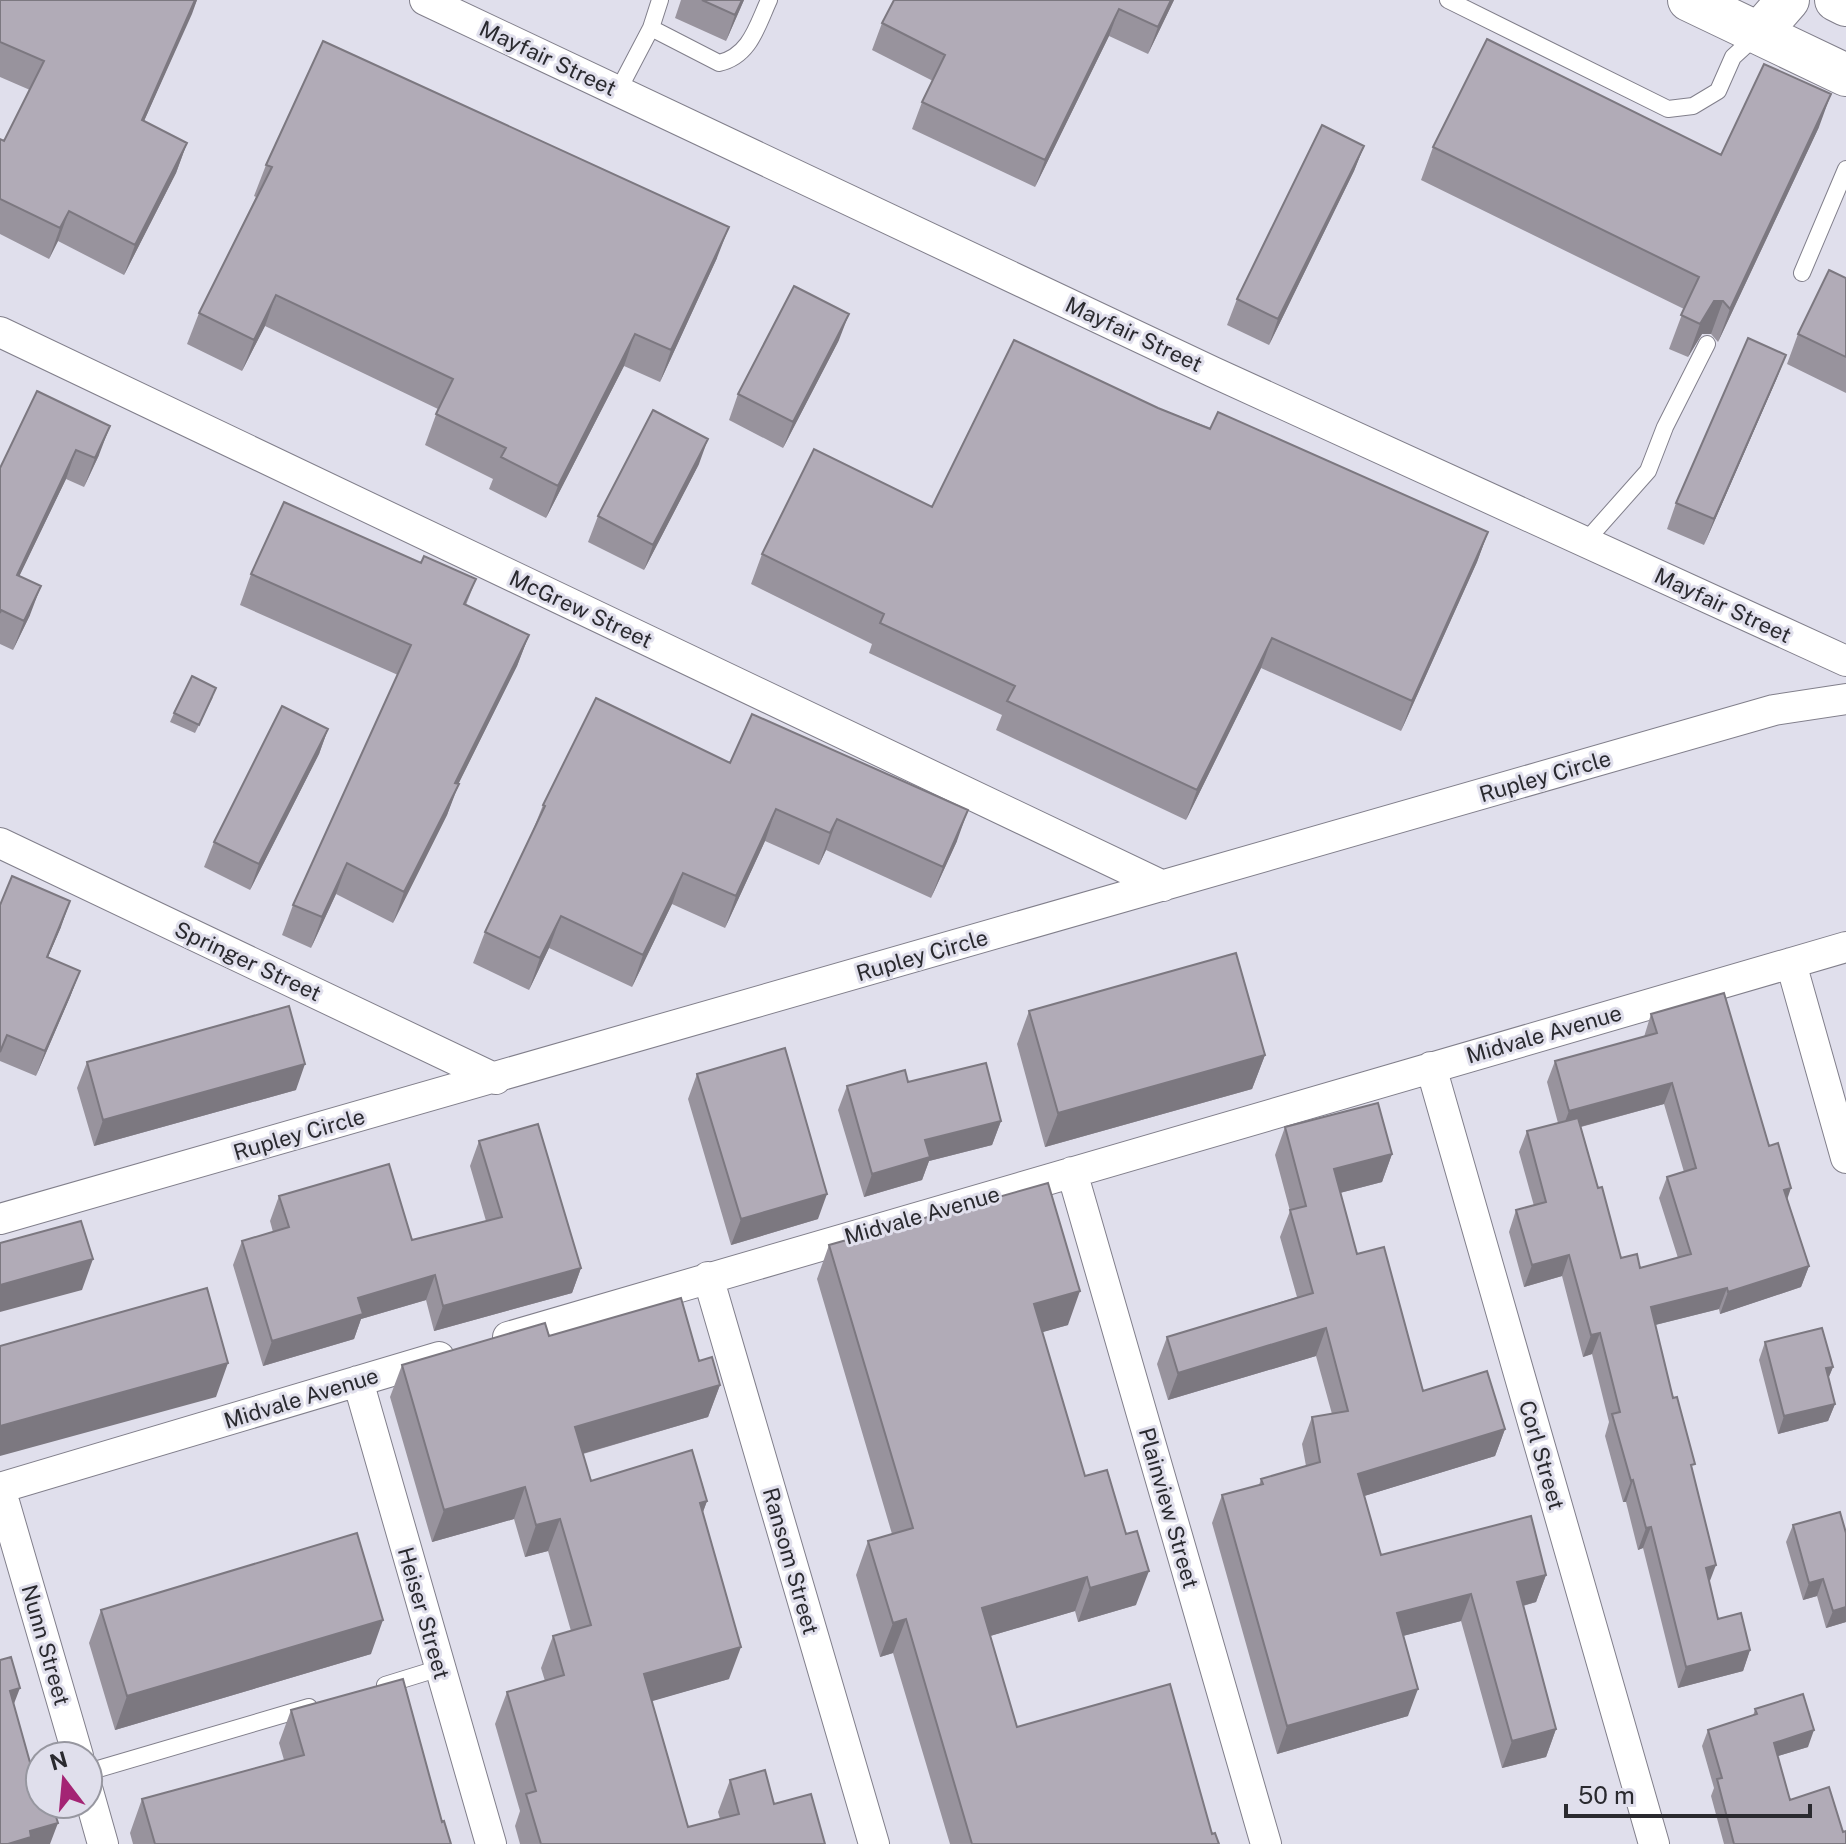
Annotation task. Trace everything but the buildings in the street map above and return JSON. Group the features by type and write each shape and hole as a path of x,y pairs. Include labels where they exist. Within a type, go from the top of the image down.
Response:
{"main road":[{"path":"1689,0 1846,75"},
{"path":"1759,33 1788,0"},
{"path":"1836,0 1846,5"}],"street":[{"name":"Mayfair Street","path":"425,0 1199,365 1846,661"},
{"name":"McGrew Street","path":"0,332 1163,886"},
{"name":"Rupley Circle","path":"0,1219 1774,710 1846,699"},
{"name":"Springer Street","path":"0,843 496,1079"},
{"name":"Midvale Avenue","path":"0,1488 708,1277 1846,947"},
{"path":"1791,963 1846,1158"},
{"name":"Corl Street","path":"1431,1067 1654,1844"},
{"name":"Plainview Street","path":"1072,1172 1266,1844"},
{"name":"Ransom Street","path":"708,1277 874,1844"},
{"name":"Heiser Street","path":"358,1381 491,1844"},
{"name":"Nunn Street","path":"0,1488 73,1740"},
{"path":"96,1820 103,1844"}],"lane":[{"path":"618,91 651,28 660,0"},
{"path":"651,28 719,63 733,60 745,50 769,0"},
{"path":"1448,0 1668,109 1693,106 1718,91 1733,57 1759,33"},
{"path":"1802,273 1846,169"},
{"path":"1585,542 1648,471 1665,427 1707,344"},
{"path":"369,1690 440,1668"},
{"path":"104,1767 323,1703"}]}
